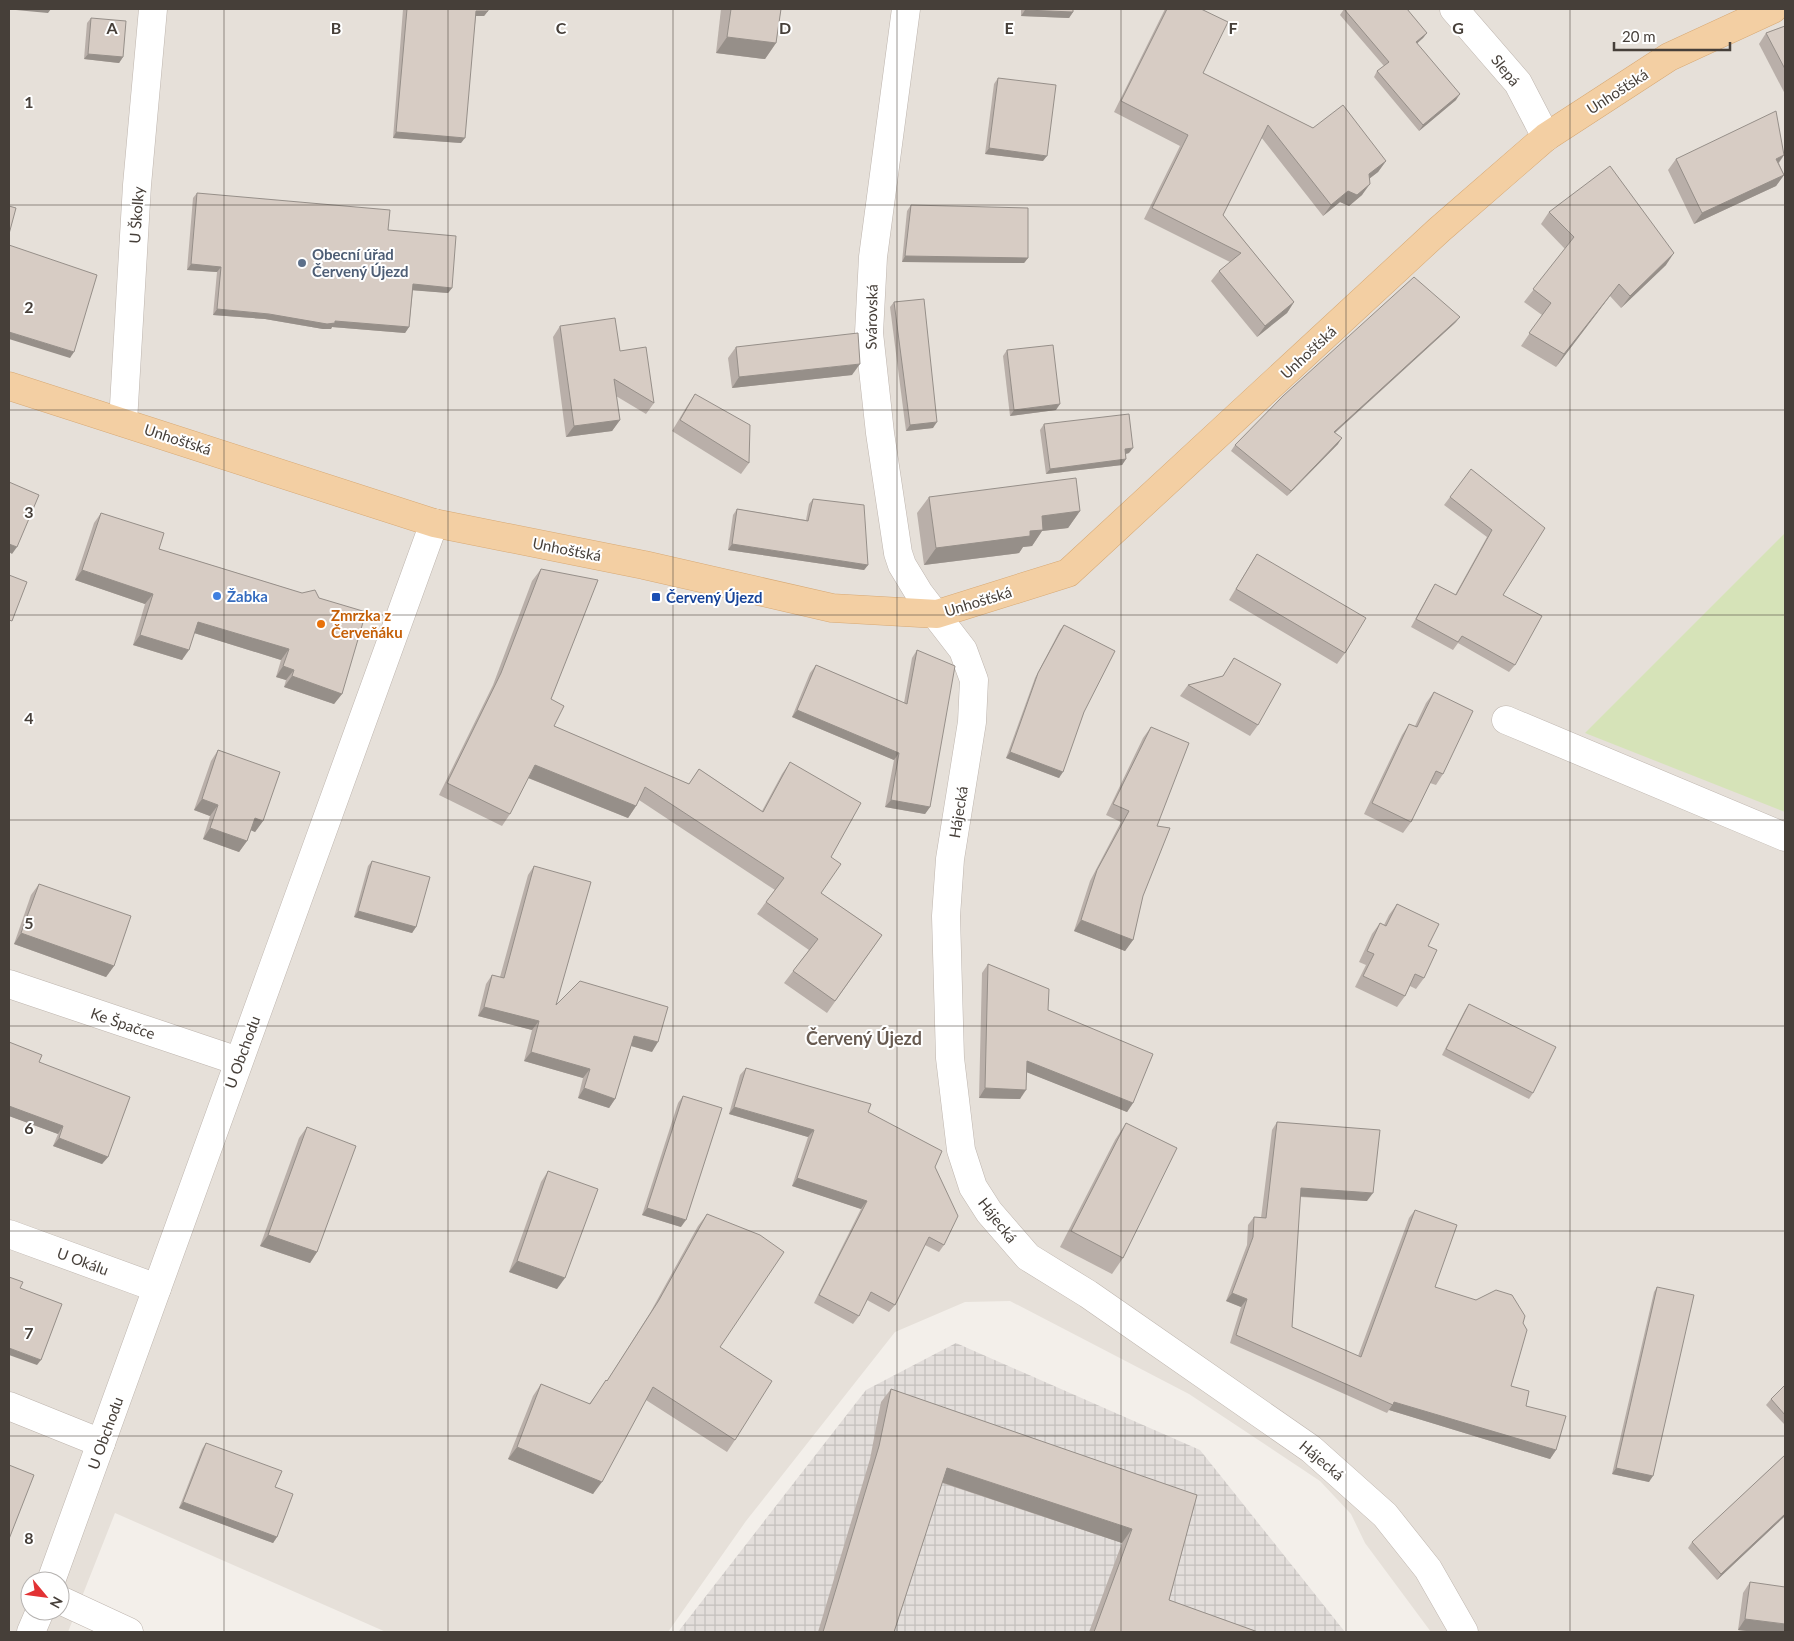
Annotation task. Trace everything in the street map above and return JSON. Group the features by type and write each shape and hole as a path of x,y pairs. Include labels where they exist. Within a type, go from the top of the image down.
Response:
{"main road":[{"name":"Unhošťská","path":"9,386 434,523 644,565 832,608 937,614 1068,574 1439,230 1546,137 1669,57 1738,16 1773,9"}],"street":[{"name":"U Školky","path":"123,422 137,185 153,9"},
{"name":"Svárovská","path":"906,9 873,257 869,333 880,433 898,553 911,581 937,614"},
{"name":"Slepá","path":"1454,9 1518,83 1546,137"},
{"name":"U Obchodu","path":"56,1571 238,1061 434,523"},
{"name":"Hájecká","path":"937,614 963,650 974,680 972,722 950,859 946,916 950,1058 961,1150 973,1187 989,1212 1028,1257 1088,1294 1311,1449 1385,1515 1428,1569 1464,1632"},
{"path":"1506,720 1785,837"},
{"name":"Ke Špačce","path":"9,984 238,1061"},
{"name":"U Okálu","path":"9,1234 157,1288"},
{"path":"9,1406 101,1443"},
{"path":"70,1605 129,1632"}],"shaded area":[{"path":"9,9 1785,9 1785,1632 1431,1632 1365,1543 1351,1514 1320,1481 1189,1394 1010,1301 965,1302 895,1332 746,1521 668,1632 386,1632 115,1513 68,1632 9,1632"},
{"path":"956,1343 1200,1450 1345,1632 678,1632 866,1390"}],"green space":[{"path":"1785,533 1785,812 1585,733"}],"building":[{"path":"407,9 488,9 488,11 476,11 465,138 396,132"},
{"path":"731,9 781,9 776,43 727,37"},
{"path":"1073,9 1073,12 1025,10"},
{"path":"1167,9 1201,9 1228,22 1203,73 1313,128 1343,105 1386,161 1369,174 1370,184 1357,195 1348,191 1331,205 1268,125 1223,215 1294,302 1265,326 1219,271 1241,253 1152,208 1188,135 1121,101"},
{"path":"1344,9 1407,9 1427,33 1416,42 1460,94 1423,125 1377,71 1389,62"},
{"path":"91,18 126,21 123,57 88,54"},
{"path":"1785,26 1785,69 1766,33"},
{"path":"998,78 1056,85 1047,156 989,148"},
{"path":"1776,111 1784,155 1776,159 1784,175 1702,213 1676,159"},
{"path":"1610,166 1674,253 1630,296 1619,284 1564,354 1529,333 1551,303 1533,289 1574,237 1549,212"},
{"path":"197,193 390,210 388,230 456,236 452,288 413,284 409,327 335,321 335,323 327,324 269,314 217,309 221,267 191,264"},
{"path":"911,205 1028,208 1028,258 905,256"},
{"path":"9,206 16,208 9,234"},
{"path":"9,245 97,275 74,352 9,332"},
{"path":"1414,277 1460,317 1334,432 1342,438 1291,491 1235,445 1283,396"},
{"path":"924,299 937,422 910,425 894,302"},
{"path":"615,318 620,351 646,347 654,403 614,379 620,420 574,426 560,326"},
{"path":"858,333 860,364 739,377 736,347"},
{"path":"1053,345 1060,404 1014,410 1007,350"},
{"path":"695,394 750,425 749,463 680,420"},
{"path":"1129,414 1133,448 1125,449 1126,459 1050,469 1044,424"},
{"path":"1471,469 1545,528 1503,595 1542,616 1515,665 1462,636 1458,642 1416,619 1435,584 1456,595 1492,530 1450,497"},
{"path":"1076,478 1080,511 1042,516 1043,530 1030,531 1030,536 936,548 929,497"},
{"path":"9,482 39,495 17,547 9,544"},
{"path":"813,499 864,505 868,565 732,544 737,509 808,521"},
{"path":"101,513 164,533 159,549 302,593 315,590 319,598 366,612 342,694 292,676 294,670 283,666 289,649 198,622 189,650 140,635 153,594 82,570"},
{"path":"1257,554 1366,618 1345,653 1236,589"},
{"path":"541,569 598,580 551,699 564,706 554,726 689,784 699,769 763,812 790,762 861,803 831,857 841,864 821,893 882,935 835,1001 793,971 818,939 766,902 784,878 645,787 636,806 535,765 510,814 447,783 501,673"},
{"path":"9,575 27,582 12,621 9,620"},
{"path":"1064,625 1115,651 1084,712 1063,772 1010,752 1038,673"},
{"path":"917,650 955,666 930,807 891,800 899,753 797,710 816,665 907,704"},
{"path":"1234,658 1281,684 1258,725 1188,685 1223,676"},
{"path":"1434,692 1473,711 1443,774 1436,771 1411,822 1372,803 1409,724 1417,727"},
{"path":"1151,727 1189,743 1157,826 1170,828 1143,896 1133,940 1081,920 1097,870 1129,811 1113,804"},
{"path":"218,750 280,772 263,821 255,818 247,841 210,828 218,805 202,799"},
{"path":"372,861 430,877 416,927 358,911"},
{"path":"534,866 591,882 556,1005 580,981 668,1007 658,1042 634,1036 615,1099 584,1088 590,1069 531,1052 539,1021 484,1007 492,975 504,978"},
{"path":"39,884 131,916 114,966 21,933"},
{"path":"1397,904 1439,924 1428,946 1437,950 1424,978 1415,974 1405,996 1363,976 1374,954 1367,951 1380,923 1386,926"},
{"path":"988,964 1049,989 1048,1010 1153,1054 1133,1103 1027,1061 1026,1090 985,1088"},
{"path":"1469,1004 1556,1047 1533,1093 1446,1049"},
{"path":"9,1042 42,1055 39,1062 130,1097 108,1157 59,1138 63,1126 9,1106"},
{"path":"746,1068 871,1104 868,1112 942,1151 935,1167 958,1216 944,1245 929,1237 895,1305 871,1292 859,1316 819,1295 867,1201 797,1178 814,1130 734,1107"},
{"path":"683,1096 722,1108 686,1220 647,1208"},
{"path":"1277,1122 1380,1130 1373,1193 1301,1188 1292,1327 1361,1357 1415,1210 1457,1225 1435,1287 1476,1300 1496,1290 1512,1295 1525,1316 1523,1323 1527,1330 1511,1386 1529,1391 1526,1406 1566,1416 1556,1450 1394,1402 1393,1405 1236,1335 1247,1299 1232,1293 1253,1237 1254,1217 1266,1218"},
{"path":"1126,1123 1177,1148 1123,1258 1071,1231"},
{"path":"307,1127 356,1146 317,1252 268,1235"},
{"path":"548,1171 598,1189 565,1278 517,1261"},
{"path":"707,1214 760,1235 784,1252 720,1347 772,1381 735,1440 653,1387 602,1482 517,1447 541,1384 590,1404 659,1300"},
{"path":"9,1277 23,1282 20,1288 62,1304 41,1360 9,1348"},
{"path":"1657,1287 1694,1295 1653,1476 1616,1468"},
{"path":"1785,1385 1785,1415 1771,1399"},
{"path":"891,1389 1197,1495 1169,1600 1258,1632 1094,1632 1132,1529 947,1468 894,1632 823,1632 879,1446"},
{"path":"206,1443 282,1471 275,1487 293,1494 277,1537 183,1502"},
{"path":"1785,1455 1785,1514 1721,1574 1692,1542"},
{"path":"9,1465 34,1475 9,1539"},
{"path":"1750,1582 1785,1587 1785,1624 1745,1619"}],"place":[{"name":"Obecní úřad Červený Újezd","path":"302,263"},
{"name":"Žabka","path":"217,596"},
{"name":"Červený Újezd","path":"656,597"},
{"name":"Zmrzka z Červeňáku","path":"321,624"}],"district":[{"name":"Červený Újezd","path":"864,1038"}]}
